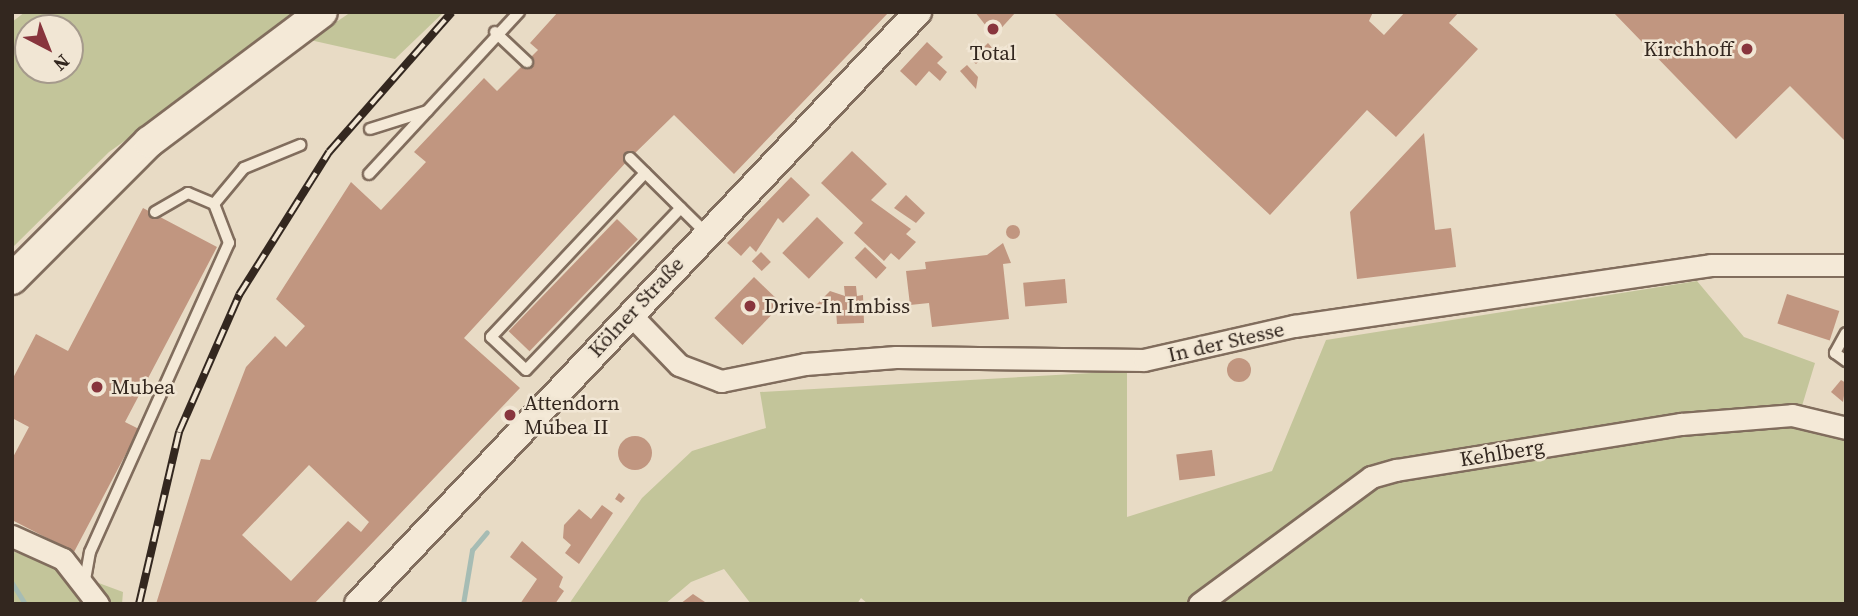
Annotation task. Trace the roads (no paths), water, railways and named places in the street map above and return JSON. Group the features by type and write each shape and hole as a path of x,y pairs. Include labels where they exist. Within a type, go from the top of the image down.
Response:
{"main road":[{"path":"12,279 149,142 322,12"}],"street":[{"name":"Kölner Straße","path":"358,604 629,313 918,12"},
{"name":"In der Stesse","path":"629,313 680,365 721,381 805,363 896,358 1144,360 1294,326 1711,265 1846,265"},
{"name":"Kehlberg","path":"1199,604 1371,477 1395,470 1681,424 1792,415 1846,428"},
{"path":"12,536 63,559 85,580 98,604"}],"lane":[{"path":"369,174 430,110 495,32 519,12"},
{"path":"495,32 527,62"},
{"path":"370,129 430,110"},
{"path":"214,204 244,168 299,145"},
{"path":"630,158 706,233"},
{"path":"645,173 491,337 526,370 681,208"},
{"path":"85,580 90,552 229,243 214,204 188,193 155,212"},
{"path":"1846,333 1835,353 1846,361"}],"waterway":[{"path":"463,604 472,550 487,532"},
{"path":"12,583 25,604"}],"railway":[{"path":"139,604 179,432 239,295 329,152 452,12"}],"place":[{"name":"Total","path":"993,29"},
{"name":"Kirchhoff","path":"1747,49"},
{"name":"Drive-In Imbiss","path":"750,306"},
{"name":"Mubea","path":"97,387"},
{"name":"Attendorn Mubea II","path":"510,415"}]}
